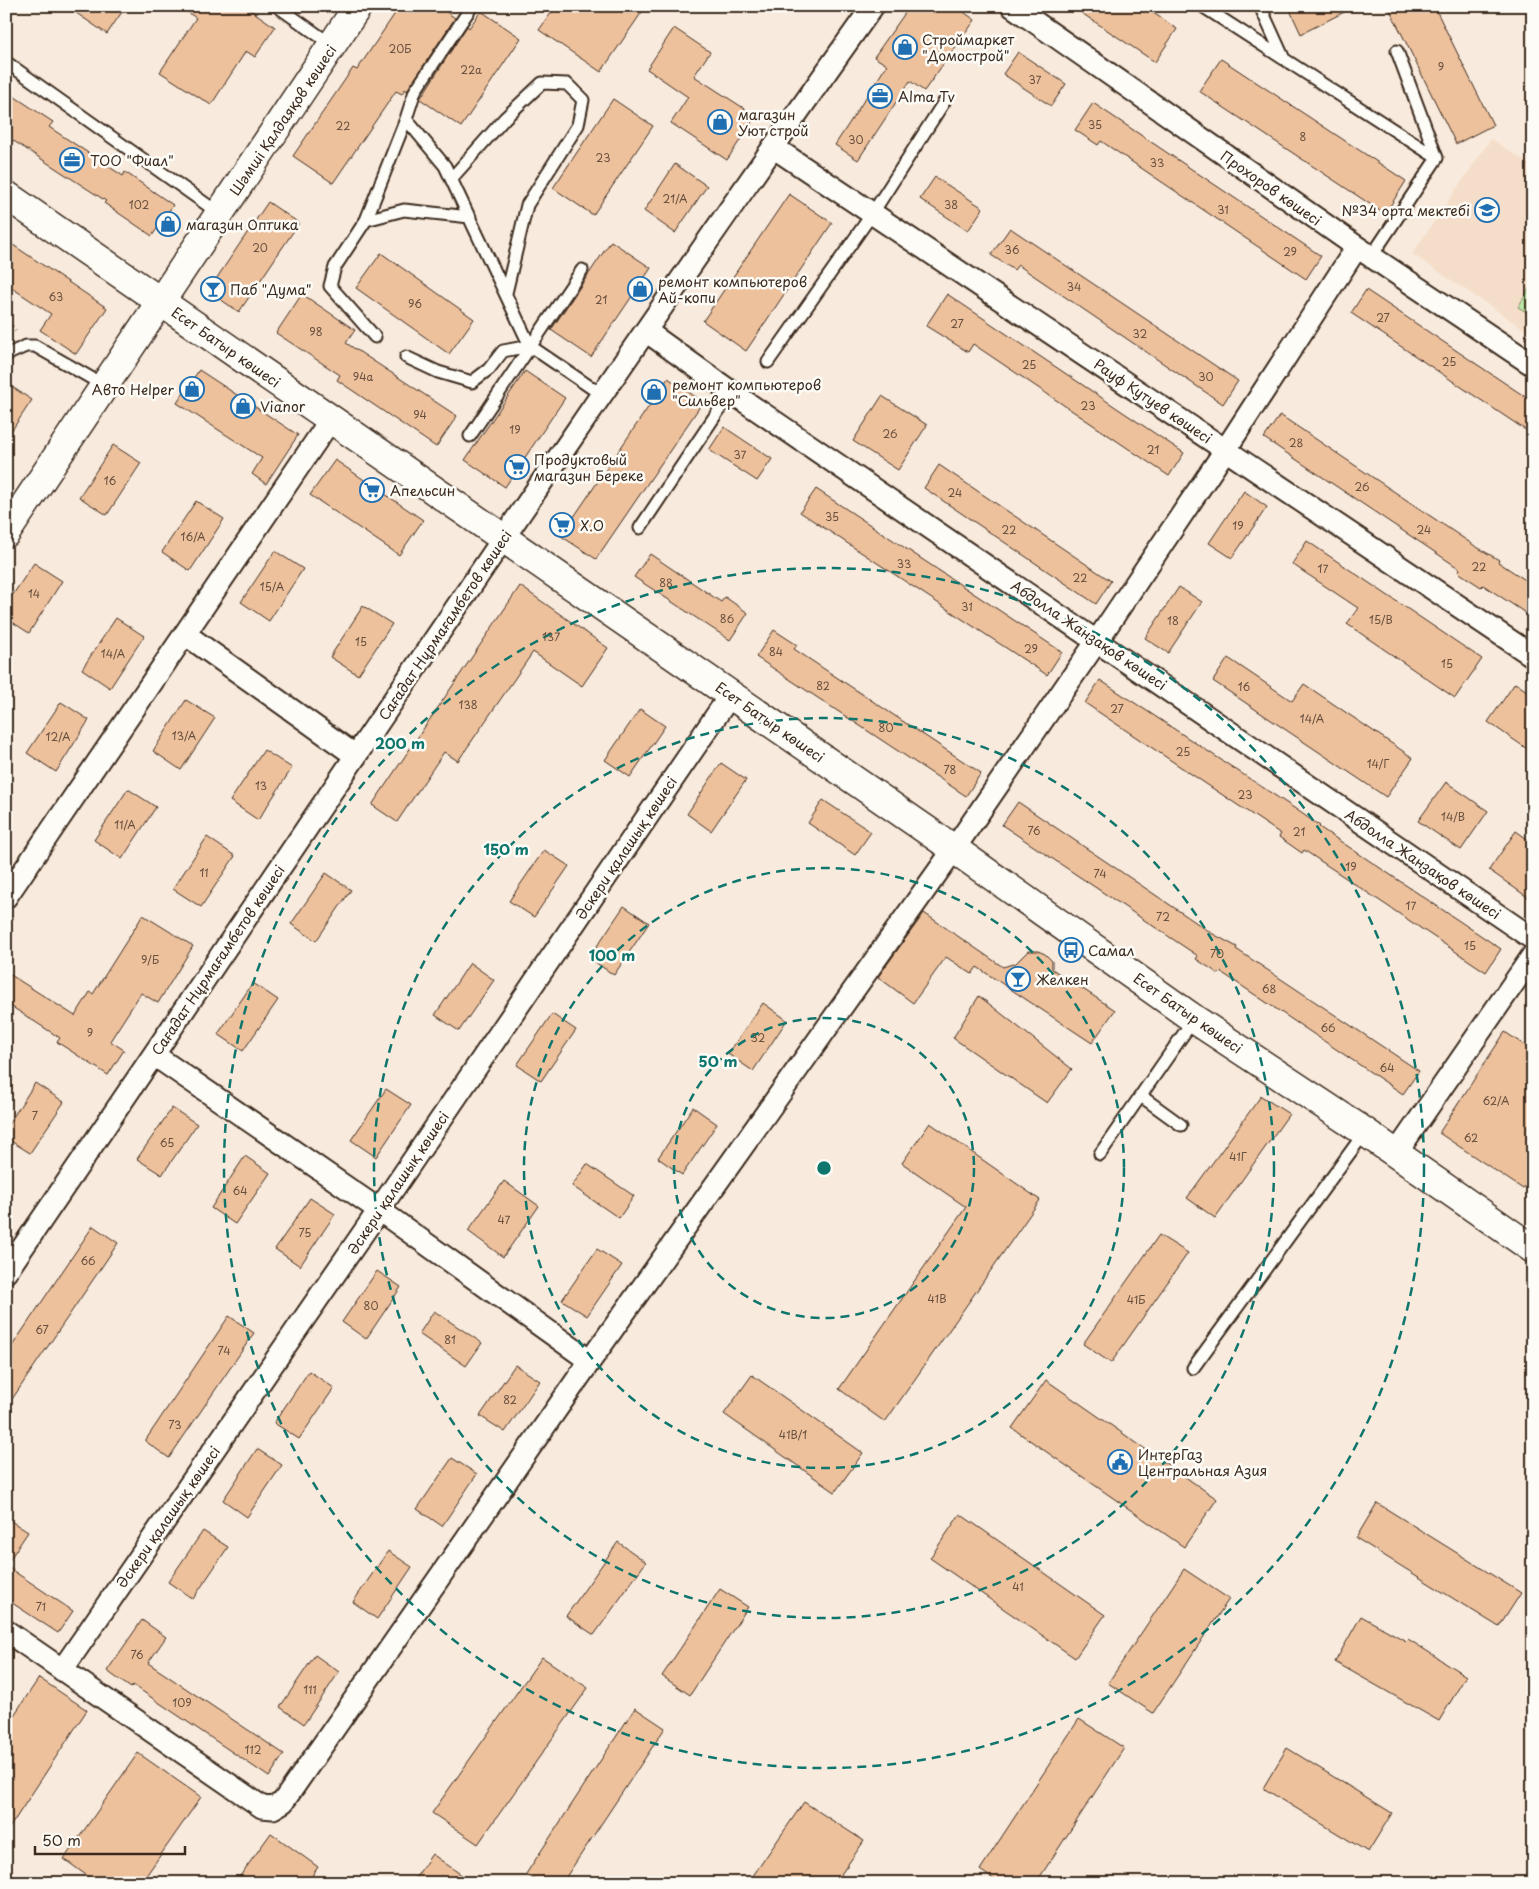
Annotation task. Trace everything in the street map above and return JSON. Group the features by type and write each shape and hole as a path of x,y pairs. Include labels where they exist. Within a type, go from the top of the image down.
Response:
{"street":[{"name":"Шәмші Қалдаяқов көшесі","path":"6,533 358,6"},
{"name":"Сағадат Нұрмағамбетов көшесі","path":"6,1272 504,538 773,146 873,6"},
{"name":"Прохоров көшесі","path":"1012,6 1364,252 1533,366"},
{"name":"Рауф Кутуев көшесі","path":"773,146 1533,656"},
{"name":"Есет Батыр көшесі","path":"6,195 731,694 1194,1019 1364,1132 1533,1249"},
{"path":"6,1631 262,1807 274,1808 283,1802 590,1361 954,849 1226,449 1364,252"},
{"name":"Абдолла Жанзақов көшесі","path":"646,331 731,392 1533,939"},
{"path":"6,897 331,420"},
{"path":"184,634 356,756"},
{"name":"Әскери қалашық көшесі","path":"62,1670 731,694"},
{"path":"1395,1155 1533,955"},
{"path":"154,1055 379,1210 590,1361"}],"lane":[{"path":"277,6 332,45"},
{"path":"375,337 330,286 335,267 366,220 406,119 415,91 472,6"},
{"path":"1202,6 1437,158"},
{"path":"1260,6 1285,60"},
{"path":"1397,51 1437,158"},
{"path":"6,62 220,214"},
{"path":"451,179 505,118 542,83 567,84 583,100 578,125 527,205 506,292"},
{"path":"768,362 872,214 944,102"},
{"path":"406,119 445,166 530,346 602,395"},
{"path":"1364,252 1437,158"},
{"path":"366,220 404,210 470,217"},
{"path":"470,436 582,270"},
{"path":"6,355 26,346 35,346 105,386"},
{"path":"406,357 438,372 472,382 489,369 503,351 530,346"},
{"path":"640,528 731,392"},
{"path":"1100,1154 1194,1019"},
{"path":"1141,1096 1182,1125"},
{"path":"1193,1368 1364,1132"}],"shaded area":[{"name":"№34 орта мектебі","path":"1491,139 1533,166 1533,335 1412,254"}],"green space":[{"path":"1533,283 1533,316 1518,307"}],"building":[{"path":"66,6 126,6 107,34"},
{"path":"179,6 245,6 275,27 255,57 246,51 211,105 160,72 196,18"},
{"path":"400,6 438,6 455,18 407,91 405,89 402,94 396,91 333,183 293,156 353,68 357,70"},
{"path":"556,6 646,6 601,72 539,30"},
{"path":"910,6 955,6 975,20 924,91 910,81 858,160 835,145 887,65 874,57"},
{"path":"1071,6 1143,6 1177,29 1155,62"},
{"path":"1288,6 1356,6 1301,34"},
{"path":"1388,6 1434,6 1493,125 1456,144"},
{"path":"481,11 521,38 461,127 420,99 467,26 469,28"},
{"path":"674,28 710,52 694,76 756,116 727,160 671,123 688,97 647,69"},
{"path":"1018,52 1066,84 1051,106 1003,74"},
{"path":"1221,59 1406,181 1385,214 1199,91"},
{"path":"6,91 53,122 49,127 123,176 125,172 173,205 152,236 104,203 106,201 6,136"},
{"path":"613,99 653,126 593,215 553,188"},
{"path":"1093,103 1321,256 1306,279 1101,141 1098,145 1075,130"},
{"path":"675,164 707,186 675,233 644,211"},
{"path":"935,177 983,208 968,231 920,199"},
{"path":"789,194 832,223 746,351 703,321"},
{"path":"268,202 299,223 239,312 208,291"},
{"path":"1010,228 1238,381 1223,404 1018,265 1014,270 991,255"},
{"path":"611,241 651,268 591,357 551,330"},
{"path":"13,245 107,308 76,354 40,330 51,314 6,284 6,255"},
{"path":"381,253 474,319 449,354 356,288"},
{"path":"1366,290 1533,402 1533,435 1351,313"},
{"path":"302,294 355,330 346,343 457,416 436,447 337,380 340,375 276,333"},
{"path":"947,294 1184,453 1169,476 973,344 968,352 926,326"},
{"path":"199,370 298,435 266,484 252,474 262,458 177,403"},
{"path":"525,371 565,398 505,487 465,460"},
{"path":"668,378 703,402 596,559 561,536"},
{"path":"6,383 32,400 6,439"},
{"path":"882,396 927,425 898,470 853,441"},
{"path":"1280,415 1475,546 1499,560 1498,562 1533,585 1533,618 1483,585 1481,587 1458,572 1460,569 1264,438"},
{"path":"724,427 772,459 757,481 709,450"},
{"path":"113,445 141,463 107,515 79,497"},
{"path":"335,460 423,520 399,555 310,495"},
{"path":"939,465 1111,581 1096,604 924,488"},
{"path":"816,489 1062,652 1047,675 800,512"},
{"path":"1244,491 1267,507 1232,558 1209,543"},
{"path":"196,501 224,519 190,571 162,552"},
{"path":"1307,541 1482,659 1455,698 1347,624 1358,608 1292,564"},
{"path":"275,551 303,569 269,621 241,602"},
{"path":"650,554 721,602 725,597 748,613 730,640 634,577"},
{"path":"34,563 62,581 29,633 6,618 6,605"},
{"path":"520,586 608,648 582,686 533,652 458,761 444,752 397,822 372,805"},
{"path":"1179,587 1202,602 1168,653 1145,638"},
{"path":"363,606 392,624 358,675 330,657"},
{"path":"116,618 144,636 110,688 82,669"},
{"path":"774,630 797,645 794,649 981,773 966,796 756,657"},
{"path":"1228,658 1292,701 1304,684 1413,758 1386,797 1213,681"},
{"path":"1100,680 1297,810 1319,827 1501,949 1486,972 1304,850 1302,853 1279,837 1281,834 1085,703"},
{"path":"1515,683 1533,695 1533,753 1488,722"},
{"path":"186,700 215,718 181,770 153,751"},
{"path":"61,702 89,720 56,772 27,753"},
{"path":"640,709 665,726 630,777 605,760"},
{"path":"264,750 292,768 258,820 230,801"},
{"path":"721,763 746,780 711,831 687,814"},
{"path":"1446,782 1488,811 1461,850 1418,821"},
{"path":"128,789 156,807 122,859 94,840"},
{"path":"823,800 871,832 855,855 808,823"},
{"path":"1018,802 1213,934 1237,947 1236,949 1419,1071 1403,1094 1221,972 1219,974 1196,959 1198,956 1002,825"},
{"path":"1516,831 1533,843 1533,901 1489,870"},
{"path":"207,837 235,856 201,907 173,889"},
{"path":"544,850 569,866 534,917 509,901"},
{"path":"326,873 351,890 316,941 291,924"},
{"path":"624,906 649,923 614,975 589,958"},
{"path":"924,913 1003,967 1016,963 1028,951 1038,951 1045,954 1052,961 1052,969 1115,1010 1092,1043 977,967 972,974 946,957 913,1003 878,977"},
{"path":"143,915 193,946 158,1003 141,993 110,1041 124,1050 108,1075 57,1042 60,1038 6,1003 6,972 75,1016 90,992 93,994"},
{"path":"470,963 494,980 459,1031 435,1015"},
{"path":"253,983 278,1000 243,1051 218,1034"},
{"path":"979,996 1072,1069 1047,1103 953,1038"},
{"path":"763,1003 787,1020 753,1071 728,1054"},
{"path":"552,1014 576,1030 541,1081 517,1065"},
{"path":"1505,1032 1533,1051 1533,1175 1523,1189 1439,1133"},
{"path":"35,1083 64,1102 30,1153 6,1138 6,1128"},
{"path":"386,1089 411,1105 376,1157 351,1140"},
{"path":"1261,1096 1289,1114 1215,1218 1187,1198"},
{"path":"693,1107 717,1124 682,1175 658,1158"},
{"path":"172,1108 197,1124 162,1175 137,1159"},
{"path":"930,1123 1040,1200 885,1422 839,1389 966,1207 902,1163"},
{"path":"245,1156 270,1173 235,1224 211,1208"},
{"path":"587,1164 634,1196 619,1218 572,1186"},
{"path":"504,1181 539,1206 503,1257 468,1231"},
{"path":"310,1198 335,1214 300,1266 275,1249"},
{"path":"93,1226 118,1243 6,1408 6,1355"},
{"path":"1159,1235 1188,1253 1111,1363 1083,1344"},
{"path":"597,1249 622,1265 587,1316 562,1300"},
{"path":"377,1271 401,1287 366,1339 342,1322"},
{"path":"434,1311 482,1343 466,1366 419,1334"},
{"path":"229,1316 254,1333 169,1458 145,1441"},
{"path":"515,1365 540,1381 505,1432 480,1416"},
{"path":"309,1371 334,1388 299,1439 274,1423"},
{"path":"752,1375 863,1453 835,1492 724,1414"},
{"path":"1046,1380 1217,1499 1184,1547 1012,1428"},
{"path":"257,1449 282,1465 247,1517 223,1500"},
{"path":"452,1458 477,1474 442,1526 417,1509"},
{"path":"1377,1503 1521,1593 1499,1627 1356,1538"},
{"path":"960,1514 1105,1615 1075,1658 930,1558"},
{"path":"6,1518 28,1532 6,1565"},
{"path":"203,1531 228,1547 193,1599 168,1582"},
{"path":"618,1542 646,1562 594,1635 566,1616"},
{"path":"388,1551 412,1567 377,1619 353,1602"},
{"path":"6,1566 73,1611 58,1633 6,1599"},
{"path":"1184,1569 1229,1599 1153,1713 1108,1683"},
{"path":"720,1589 748,1607 690,1695 662,1676"},
{"path":"1361,1616 1406,1641 1408,1639 1466,1676 1439,1721 1335,1662"},
{"path":"142,1620 166,1637 148,1663 284,1754 269,1777 133,1685 131,1688 107,1671"},
{"path":"315,1655 339,1672 304,1724 280,1707"},
{"path":"542,1657 588,1688 478,1844 432,1813"},
{"path":"39,1678 87,1710 6,1833 6,1727"},
{"path":"635,1708 665,1728 562,1883 539,1883 526,1874"},
{"path":"1079,1719 1124,1748 1036,1883 999,1883 980,1870"},
{"path":"1287,1748 1392,1813 1368,1852 1263,1788"},
{"path":"138,1753 201,1797 141,1883 97,1883 64,1859"},
{"path":"804,1802 864,1841 835,1883 748,1883"},
{"path":"271,1833 318,1867 307,1883 235,1883"},
{"path":"432,1854 473,1883 412,1883"}],"place":[{"name":"Строймаркет \"Домострой\"","path":"905,47"},
{"name":"Alma Tv","path":"880,96"},
{"name":"магазин Уют строй","path":"720,122"},
{"name":"ТОО \"Фиал\"","path":"72,160"},
{"name":"№34 орта мектебі","path":"1487,210"},
{"name":"магазин Оптика","path":"168,224"},
{"name":"Паб \"Дума\"","path":"213,289"},
{"name":"ремонт компьютеров Ай-копи","path":"640,289"},
{"name":"Авто Helper","path":"192,389"},
{"name":"ремонт компьютеров \"Сильвер\"","path":"654,392"},
{"name":"Vianor","path":"243,406"},
{"name":"Продуктовый магазин Береке","path":"517,467"},
{"name":"Апельсин","path":"372,490"},
{"name":"X.O","path":"562,525"},
{"name":"Самал","path":"1071,950"},
{"name":"Желкен","path":"1018,979"},
{"name":"ИнтерГаз Центральная Азия","path":"1120,1462"}]}
